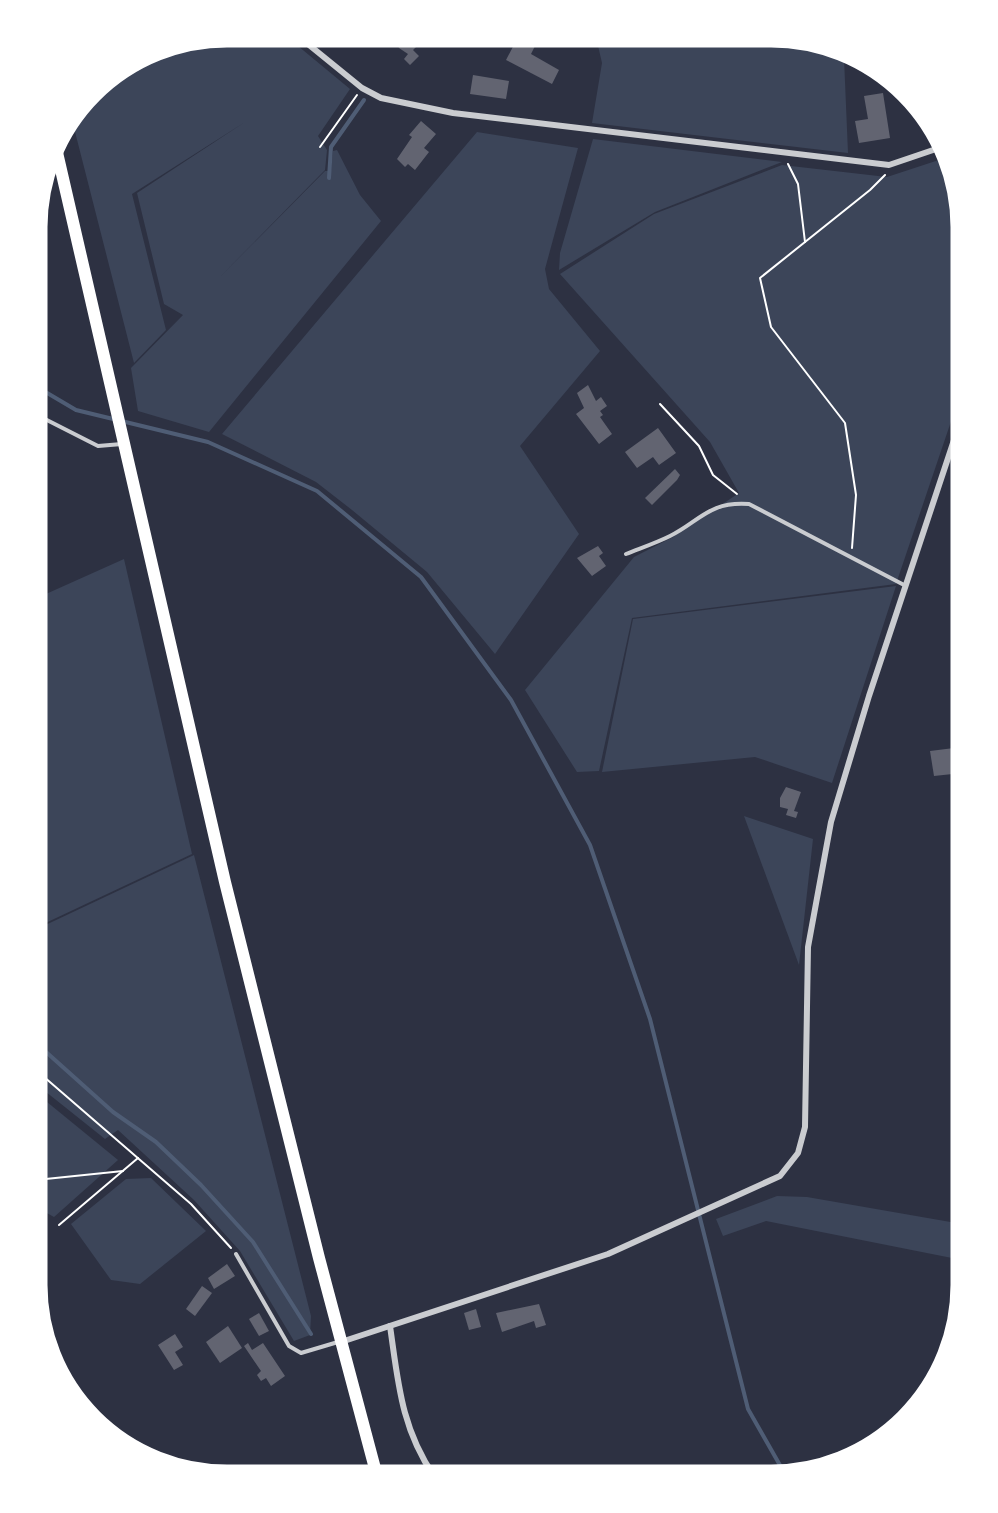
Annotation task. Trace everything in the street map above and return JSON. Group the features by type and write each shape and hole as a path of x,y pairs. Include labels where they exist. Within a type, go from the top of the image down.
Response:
{"main road":[{"path":"59,161 225,882 374,1466"}],"street":[{"path":"311,47 362,88 381,98 453,113 889,165 934,150"},
{"path":"341,1342 608,1254 780,1176 798,1153 805,1127 808,947 831,822 869,696 952,447"},
{"path":"390,1326 402,1410 417,1451 427,1466"}],"lane":[{"path":"46,420 98,446 124,441"},
{"path":"626,554 671,536 699,515 728,505 750,504 906,586"},
{"path":"236,1254 289,1346 301,1353 341,1342"}],"path":[{"path":"320,147 362,88"},
{"path":"784,154 798,184 806,242"},
{"path":"848,556 853,544 856,495 845,423 771,327 760,278 870,190 897,162"},
{"path":"660,404 699,447 713,475 750,504"},
{"path":"46,1079 191,1204 236,1254"},
{"path":"59,1226 138,1158"},
{"path":"46,1179 123,1171"}],"shaded area":[{"path":"598,46 771,46 794,48 840,60 844,62 848,153 592,123 602,63"},
{"path":"216,47 299,47 350,89 318,136 327,150 325,170 214,283 325,171 331,171 333,151 337,150 360,195 381,221 209,432 138,411 131,368 183,315 164,304 137,193 245,122 132,194 166,330 134,363 75,131 91,108 108,91 127,77 158,60 192,50"},
{"path":"477,132 578,148 545,269 549,289 600,351 520,446 579,534 495,654 427,572 352,510 316,482 222,434"},
{"path":"593,139 782,162 655,212 559,270 560,253"},
{"path":"939,160 948,192 952,228 952,419 896,584 632,618 599,771 577,772 525,690 634,557 673,537 739,493 710,442 560,274 654,214 782,165 887,177"},
{"path":"124,559 192,854 46,923 46,594"},
{"path":"896,586 832,783 755,757 602,772 633,619"},
{"path":"744,816 813,839 799,965"},
{"path":"194,855 311,1316 310,1335 294,1341 240,1251 194,1200 118,1130 105,1139 46,1092 46,925"},
{"path":"46,1101 118,1160 54,1217 46,1213"},
{"path":"151,1178 206,1231 140,1284 111,1280 71,1224 126,1179"},
{"path":"777,1196 807,1197 951,1222 951,1258 766,1221 723,1236 716,1219"}],"building":[{"path":"513,46 535,46 531,54 559,70 552,84 506,60"},
{"path":"416,47 413,50 419,56 410,65 404,59 408,54 399,48"},
{"path":"473,75 509,81 506,99 470,94"},
{"path":"883,93 890,138 859,143 855,121 868,119 864,96"},
{"path":"421,121 436,134 424,148 429,152 415,170 408,164 405,167 397,159 412,137 409,135"},
{"path":"588,385 596,401 601,397 607,406 600,411 603,415 600,417 612,434 599,444 576,414 584,408 577,393"},
{"path":"658,428 676,453 659,465 653,457 637,468 625,452"},
{"path":"675,469 680,475 677,480 652,505 645,498"},
{"path":"598,546 603,553 599,556 606,566 592,576 577,558"},
{"path":"952,748 951,774 934,776 930,751"},
{"path":"786,787 801,792 794,811 798,812 796,818 786,815 788,809 780,807 780,798"},
{"path":"227,1264 235,1276 214,1289 208,1278"},
{"path":"202,1286 212,1293 195,1316 186,1309"},
{"path":"539,1304 546,1325 536,1328 534,1321 502,1332 496,1313"},
{"path":"476,1309 481,1327 469,1330 464,1313"},
{"path":"259,1313 269,1331 259,1336 249,1319"},
{"path":"228,1326 242,1348 220,1363 206,1342"},
{"path":"175,1334 183,1347 175,1352 183,1365 174,1370 158,1345"},
{"path":"248,1343 252,1350 263,1343 285,1376 271,1386 266,1378 261,1381 257,1375 261,1371 244,1346"}],"waterway":[{"path":"329,178 331,147 364,100"},
{"path":"46,392 76,410 208,442 317,491 421,577 511,700 590,845 650,1019 748,1409 780,1466"},
{"path":"46,1052 113,1112 156,1142 201,1185 253,1242 311,1334"}]}
